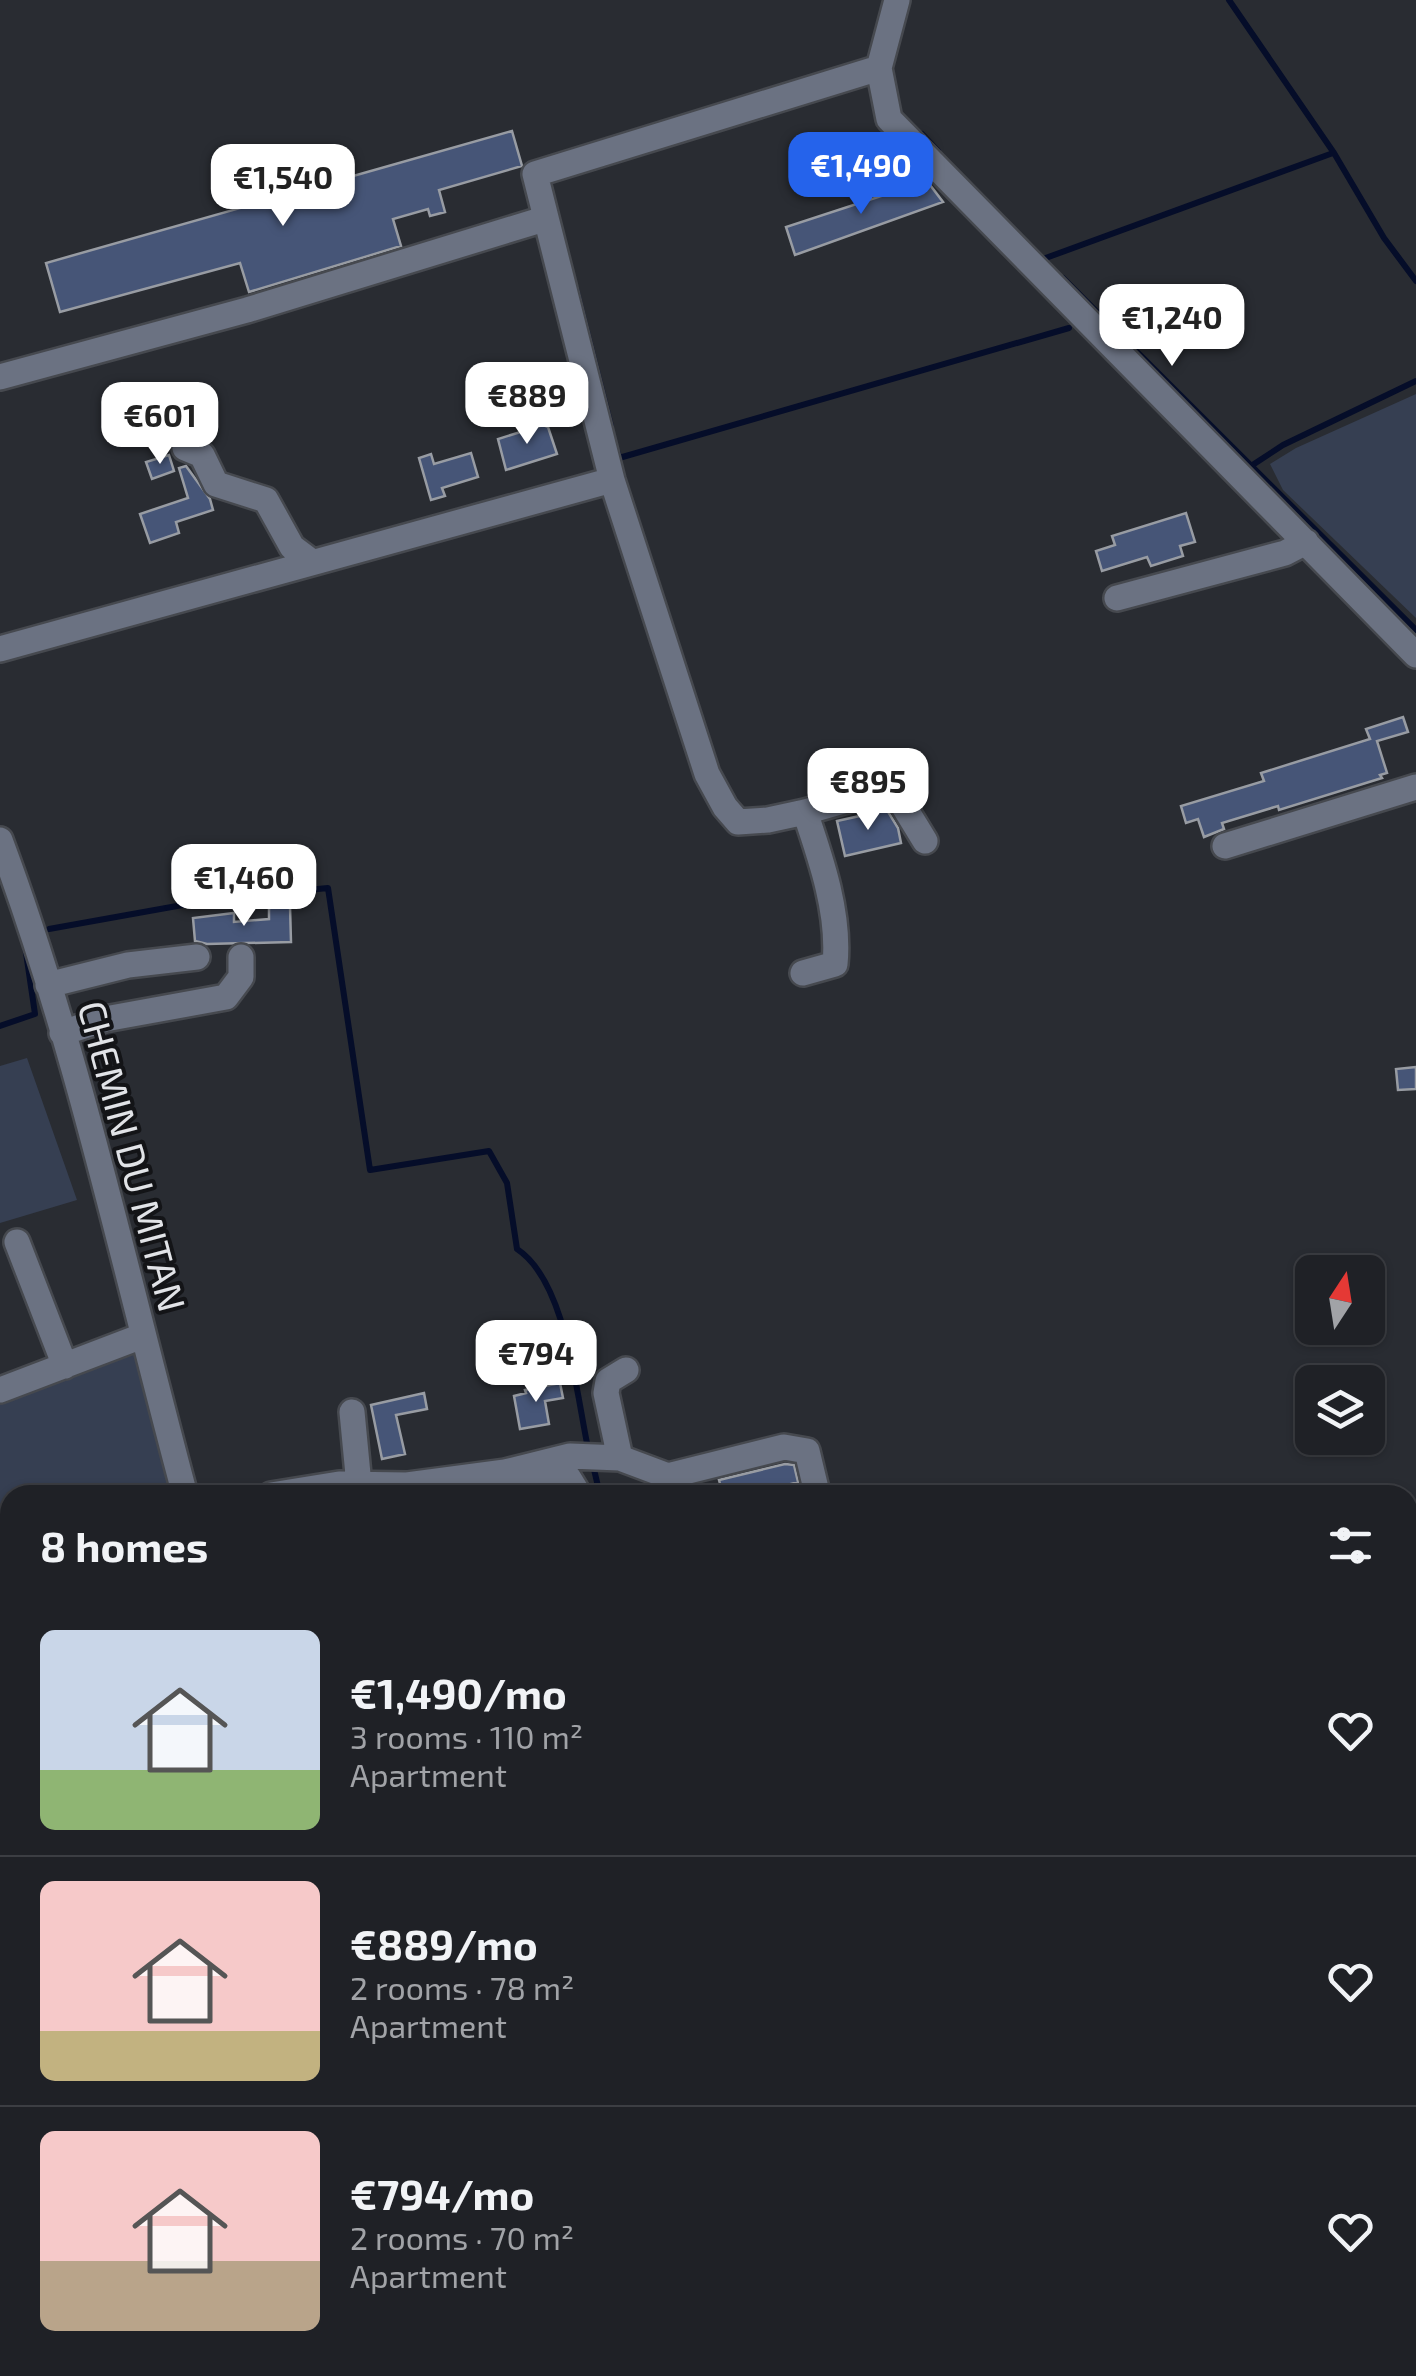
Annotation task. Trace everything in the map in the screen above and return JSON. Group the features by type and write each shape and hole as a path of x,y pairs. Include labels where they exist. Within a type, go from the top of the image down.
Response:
{"street":[{"path":"897,0 880,68 889,119 1416,656"},
{"path":"880,68 535,174 612,480 707,774 725,807 738,822 768,820 892,787 924,842"},
{"path":"0,376 247,310 544,218"},
{"path":"185,448 202,455 216,484 266,500 292,547 312,562"},
{"path":"0,649 612,480"},
{"path":"1117,598 1285,553 1306,542"},
{"path":"1224,846 1416,787"},
{"path":"804,972 834,964 838,939 805,812"},
{"name":"CHEMIN DU MITAN","path":"0,840 30,921 62,1033 182,1485"},
{"path":"48,985 128,965 197,957"},
{"path":"62,1033 106,1019 226,997 241,977 241,957"},
{"path":"16,1242 65,1366"},
{"path":"0,1390 142,1336"},
{"path":"620,1458 606,1393 608,1381 626,1370"},
{"path":"352,1412 359,1484"},
{"path":"351,1485 407,1485 505,1472 537,1455 620,1458 668,1476 784,1447 807,1451 815,1485"},
{"path":"502,1485 568,1477 573,1485"}],"shaded area":[{"path":"1416,394 1416,618 1283,490 1270,464 1296,448"},
{"path":"27,1058 77,1200 0,1223 0,1066"},
{"path":"133,1347 168,1485 0,1485 0,1397"}],"building":[{"path":"512,131 522,166 439,190 445,212 430,216 428,209 393,219 401,246 249,292 240,263 60,312 46,263"},
{"path":"927,181 943,202 795,255 786,227"},
{"path":"543,425 548,427 557,454 506,470 498,439"},
{"path":"471,453 478,477 442,488 445,496 431,500 419,458 431,454 434,464"},
{"path":"169,455 174,471 152,479 146,462"},
{"path":"186,466 210,499 213,510 176,522 179,533 150,543 140,514 188,498 179,468"},
{"path":"1186,513 1195,542 1180,546 1183,556 1151,566 1147,557 1102,571 1096,551 1115,545 1112,536"},
{"path":"1403,717 1408,732 1377,741 1387,773 1380,775 1382,778 1222,823 1224,829 1204,837 1198,819 1186,823 1181,806 1264,781 1261,773 1370,739 1366,729"},
{"path":"887,810 898,828 901,843 845,856 837,821"},
{"path":"290,906 291,942 195,941 193,918 234,913 234,922 269,919 269,908"},
{"path":"1416,1067 1416,1089 1398,1090 1396,1069"},
{"path":"560,1383 563,1398 545,1401 549,1424 520,1429 514,1396"},
{"path":"424,1393 427,1409 396,1415 405,1454 382,1459 371,1405"},
{"path":"785,1464 794,1465 798,1482 720,1485 719,1480"}],"waterway":[{"path":"1229,0 1416,281"},
{"path":"922,134 938,151"},
{"path":"1043,259 1333,153"},
{"path":"1063,278 1416,630"},
{"path":"576,288 611,426"},
{"path":"618,453 619,458 1069,328"},
{"path":"1251,466 1283,445 1416,381"},
{"path":"49,929 216,899 328,888 370,1170 489,1151 507,1183 517,1249 534,1264 558,1311 588,1448"},
{"path":"0,1026 35,1014 24,939"},
{"path":"593,1465 598,1485"}]}
